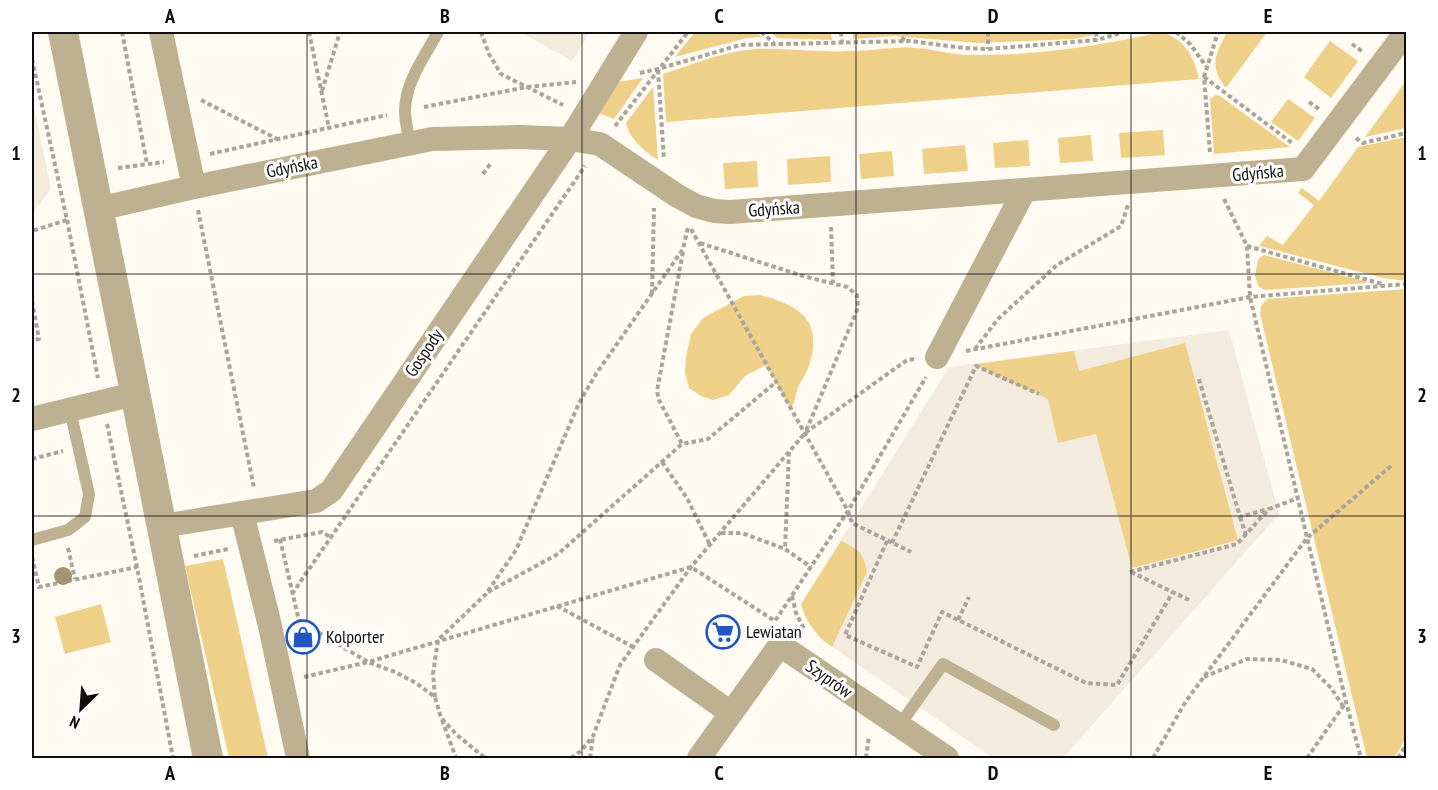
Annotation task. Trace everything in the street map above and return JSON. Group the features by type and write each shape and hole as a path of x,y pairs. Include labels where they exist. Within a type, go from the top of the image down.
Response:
{"street":[{"path":"63,32 208,759"},
{"path":"161,32 194,187"},
{"name":"Gospody","path":"162,526 316,501 330,491 570,139 636,32"},
{"name":"Gdyńska","path":"98,209 194,187 432,139 519,137 570,139 600,144 696,206 730,212 1302,169 1406,32"},
{"path":"937,357 1024,191"},
{"path":"32,419 134,394"},
{"path":"250,512 298,759"},
{"name":"Szyprów","path":"699,759 780,645 947,759"},
{"path":"656,660 731,713"}],"lane":[{"path":"410,144 405,111 407,93 414,75 438,32"},
{"path":"32,540 65,531 85,517 89,494 70,410"},
{"path":"899,726 943,664 1054,725"}],"path":[{"path":"122,32 147,164"},
{"path":"309,32 330,128"},
{"path":"321,92 340,32"},
{"path":"292,594 600,144 688,32"},
{"path":"761,32 774,44"},
{"path":"841,32 842,43"},
{"path":"902,41 907,32"},
{"path":"988,32 988,49"},
{"path":"1096,32 1097,40"},
{"path":"108,170 188,159 405,111 527,87 606,78 658,69 740,45 902,41 988,49 1097,40 1124,32"},
{"path":"1176,32 1190,44 1206,66"},
{"path":"1218,32 1204,77 1212,177 1247,246 1250,297 1345,704 1361,759"},
{"path":"32,59 34,78 67,220 137,567 173,759"},
{"path":"658,69 664,170 676,195"},
{"path":"1204,77 1299,148"},
{"path":"173,86 278,139"},
{"path":"652,295 655,180"},
{"path":"194,187 250,512"},
{"path":"975,350 998,319 1057,265 1121,226 1129,202"},
{"path":"32,231 67,220"},
{"path":"682,444 659,400 657,391 688,225 848,511 852,523 911,552"},
{"path":"832,239 833,283"},
{"path":"699,243 803,276 847,286 857,295 858,308 805,433"},
{"path":"1247,246 1387,285"},
{"path":"456,759 435,697 433,674 438,640 486,594 516,550 579,403 596,374 683,249"},
{"path":"590,759 593,736 620,665 691,567 805,433 907,360 937,357 1250,297 1407,284"},
{"path":"32,301 39,339 32,341"},
{"path":"282,683 368,662 691,567 775,621 848,511 937,357"},
{"path":"1039,394 976,366 845,635 916,667 942,612 1086,683 1117,685 1173,592"},
{"path":"1199,379 1246,535"},
{"path":"486,594 558,554 682,444 708,439 775,383"},
{"path":"32,459 79,448"},
{"path":"785,549 789,452"},
{"path":"662,462 687,498 710,545"},
{"path":"1153,759 1186,700 1307,538 1391,466"},
{"path":"1240,517 1298,498"},
{"path":"1189,600 1130,572 1238,544 1269,509"},
{"path":"65,531 75,579"},
{"path":"280,539 322,532 332,538"},
{"path":"721,533 742,533 785,549 811,567"},
{"path":"792,596 796,613 810,639"},
{"path":"958,620 969,597"},
{"path":"557,606 656,660"},
{"path":"299,621 368,662 416,683 435,697"},
{"path":"1203,677 1247,659 1281,660 1312,669 1345,704"},
{"path":"1307,759 1345,704"},
{"path":"441,718 485,759"},
{"path":"571,759 593,736"},
{"path":"1398,759 1407,745"}],"shaded area":[{"path":"520,32 590,32 572,61"},
{"path":"695,32 756,32 762,37 747,38 675,57"},
{"path":"770,32 831,32 832,40 777,38"},
{"path":"853,32 1094,32 1094,35 1074,39 978,43 895,36 853,39"},
{"path":"1161,32 1176,39 1187,50 1199,79 666,122 663,74 733,52 756,49 860,51 908,48 963,55 1019,54 1090,46"},
{"path":"1227,32 1267,32 1226,88 1217,73 1216,60"},
{"path":"1330,41 1358,61 1331,98 1304,77"},
{"path":"643,78 614,119 598,113 617,82"},
{"path":"1406,81 1406,128 1365,137"},
{"path":"653,87 658,160 638,144 630,134 626,123"},
{"path":"1216,95 1290,147 1214,154 1210,99"},
{"path":"1288,99 1315,118 1298,141 1271,122"},
{"path":"34,107 51,189 32,214 32,108"},
{"path":"1163,130 1165,155 1121,158 1119,133"},
{"path":"1091,135 1093,161 1060,163 1058,138"},
{"path":"1406,137 1406,281 1383,278 1259,246 1267,236 1283,245 1314,205 1298,193 1302,188 1319,201 1358,147"},
{"path":"1028,140 1030,166 995,168 993,143"},
{"path":"965,145 968,171 924,174 922,149"},
{"path":"892,151 894,176 861,179 859,154"},
{"path":"830,156 831,182 788,185 787,159"},
{"path":"757,161 758,187 725,189 723,163"},
{"path":"1264,255 1367,283 1265,290 1259,287 1255,276 1258,259"},
{"path":"1406,289 1406,738 1394,758 1367,758 1260,314 1261,306 1267,299"},
{"path":"760,295 775,299 799,311 807,319 812,329 812,355 791,410 766,365 745,376 729,395 713,400 689,388 685,373 686,357 691,334 703,318 744,296"},
{"path":"1229,330 1279,514 1063,758 993,758 824,641 806,620 801,604 949,367"},
{"path":"1185,343 1238,540 1132,568 1096,434 1058,443 1048,399 976,364 1074,351 1079,371"},
{"path":"841,541 859,552 867,572 832,647 813,628 801,604"},
{"path":"223,559 268,758 229,758 185,566"},
{"path":"101,604 111,642 65,654 55,617"}],"place":[{"name":"Lewiatan","path":"723,632"},
{"name":"Kolporter","path":"303,637"}]}
